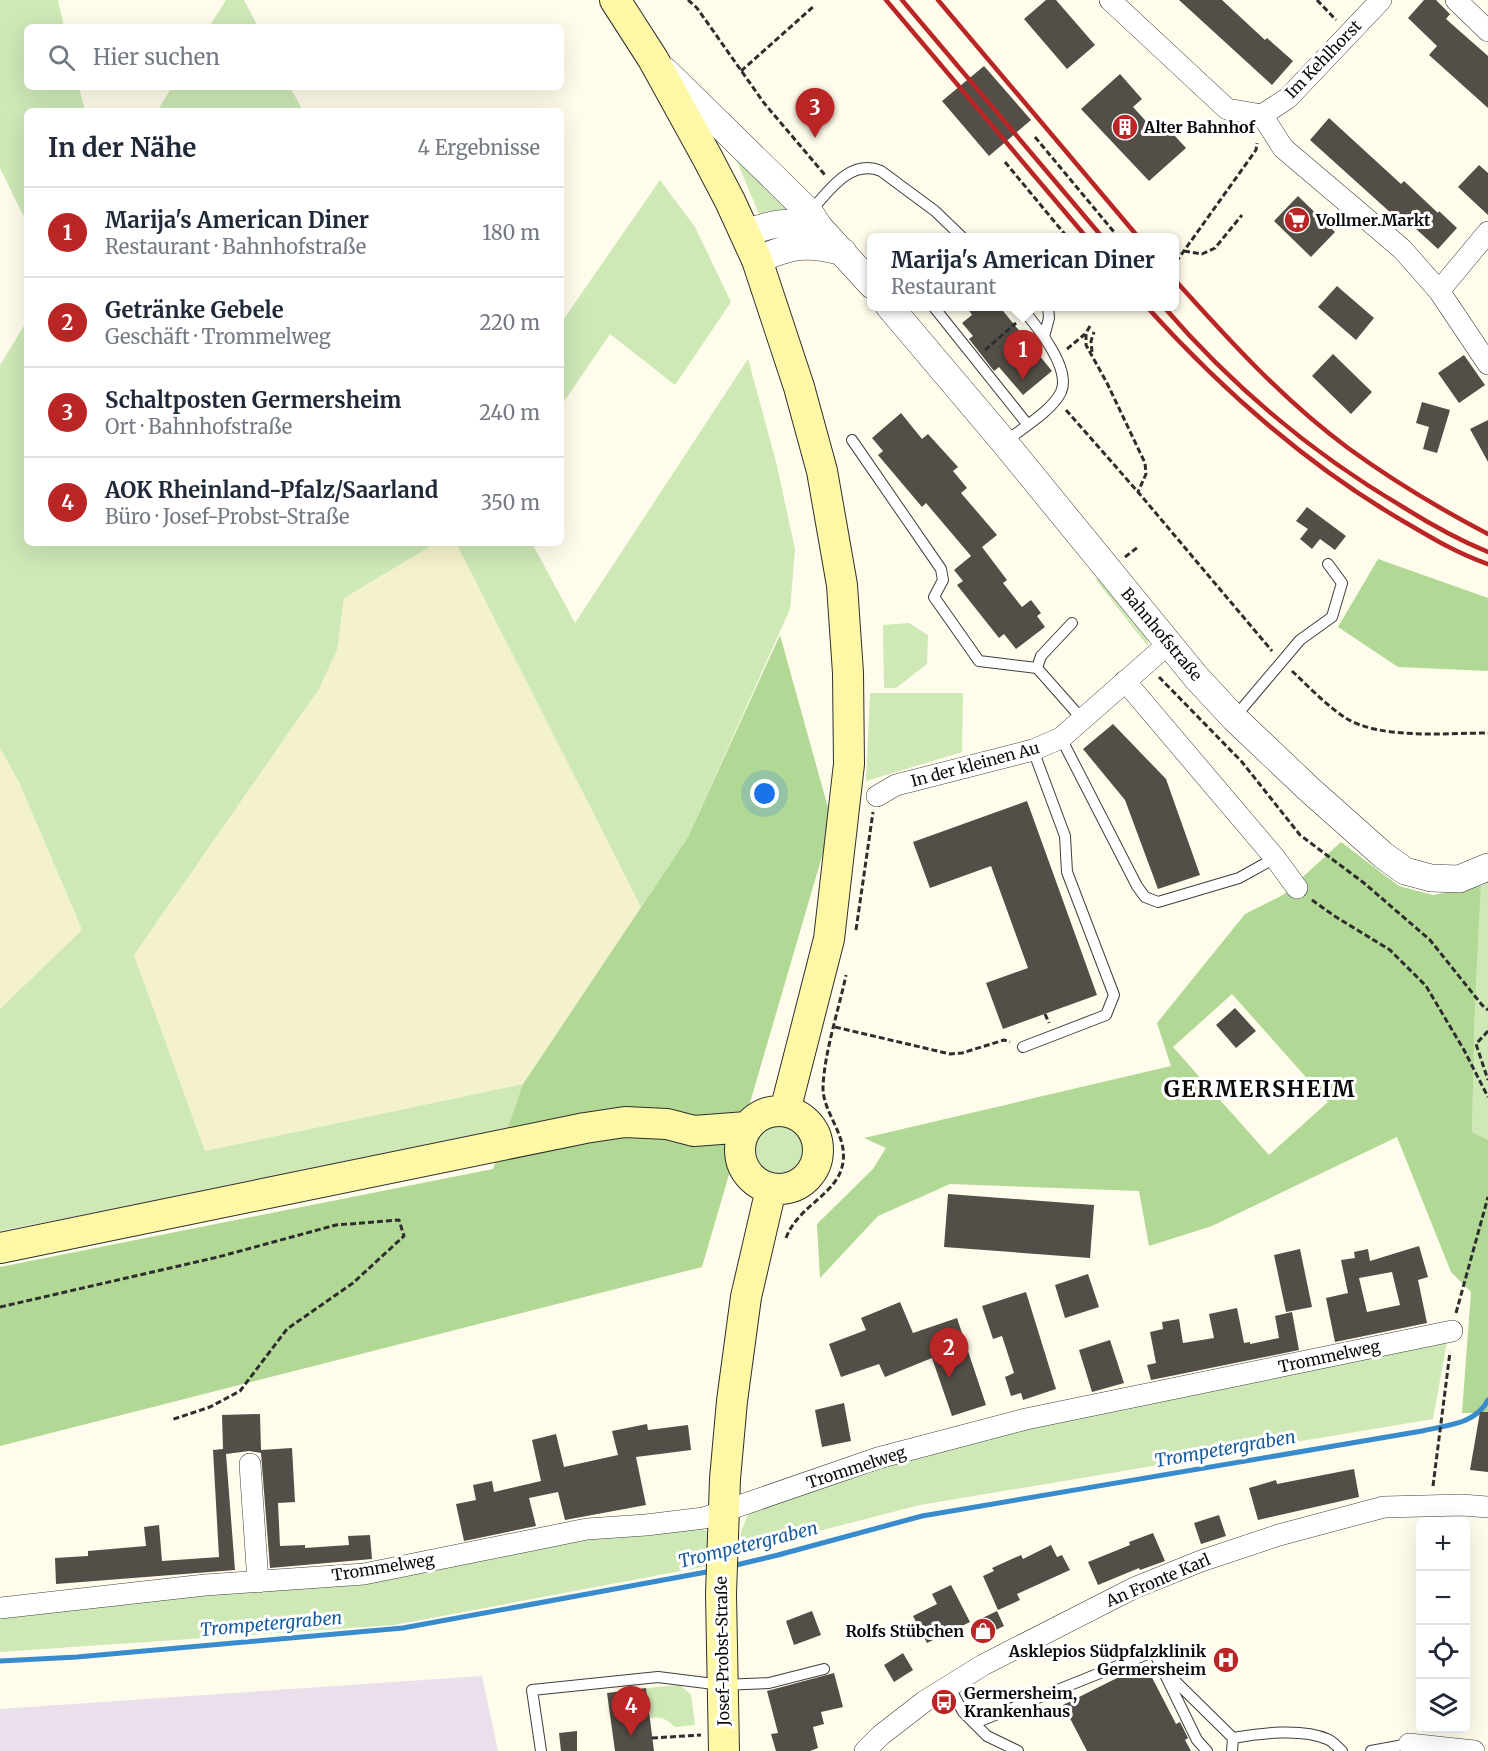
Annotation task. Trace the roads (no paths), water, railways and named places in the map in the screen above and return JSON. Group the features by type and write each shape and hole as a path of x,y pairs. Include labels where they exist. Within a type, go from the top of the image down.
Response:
{"main road":[{"path":"615,0 653,59 726,192 751,247 799,387 822,471 842,585 848,673 849,764 829,939 785,1111"},
{"path":"694,1131 743,1168 755,1181 771,1189 790,1188 806,1179 814,1169 818,1157 815,1132 797,1115 785,1111 761,1114 743,1132 739,1156 743,1168"},
{"path":"0,1248 585,1128 625,1122 667,1124 694,1131 747,1127"},
{"name":"Josef-Probst-Straße","path":"718,1743 722,1685 721,1547 732,1401 746,1297 771,1189"}],"street":[{"path":"1110,0 1227,109 1262,115 1283,148 1402,249 1439,291 1488,364"},
{"name":"Im Kehlhorst","path":"1262,115 1288,98 1381,0"},
{"path":"1456,0 1488,30"},
{"path":"653,59 814,220 867,279"},
{"path":"751,247 776,223 814,220"},
{"path":"1439,291 1488,232"},
{"path":"751,247 785,249 804,245 821,246 843,252"},
{"name":"Bahnhofstraße","path":"895,311 1004,442 1159,652 1383,855 1405,871 1431,878 1459,879 1488,867"},
{"name":"In der kleinen Au","path":"877,796 896,785 1033,750 1061,738 1159,652"},
{"path":"1125,681 1275,858 1297,888"},
{"name":"Trommelweg","path":"0,1608 205,1585 364,1574 587,1529 704,1518 878,1458 1026,1419 1452,1331"},
{"path":"250,1464 258,1581"},
{"name":"An Fronte Karl","path":"864,1751 886,1731 949,1686 1018,1645 1134,1588 1200,1561 1279,1535 1384,1507 1431,1505 1488,1507"},
{"path":"1409,1744 1474,1751"}],"lane":[{"path":"814,220 834,186 851,171 864,167 881,171 935,211 959,233"},
{"path":"937,311 975,359 1031,422"},
{"path":"1004,442 1056,400 1062,391 1064,382 1063,373 1044,337 1024,311"},
{"path":"1044,337 1048,311"},
{"path":"852,440 941,568 943,580 934,597 979,661 1037,668 1082,719"},
{"path":"1234,718 1300,640 1332,617 1342,584 1328,564"},
{"path":"1037,668 1041,656 1072,623"},
{"path":"1061,738 1144,897 1158,902 1172,898 1239,878 1275,858"},
{"path":"1023,1047 1106,1015 1114,995 1067,872 1065,837 1033,750"},
{"path":"975,1723 1146,1654 1155,1654 1197,1740 1207,1751"},
{"path":"541,1751 532,1690 658,1677 722,1685 770,1683 824,1669"},
{"path":"1163,1670 1209,1712 1233,1738 1232,1751"},
{"path":"949,1686 963,1712 987,1736 1018,1751"},
{"path":"1233,1738 1306,1734 1329,1739 1342,1751"},
{"path":"1371,1751 1409,1744"}],"waterway":[{"name":"Trompetergraben","path":"732,1566 922,1516 1450,1425 1476,1415 1488,1400"},
{"name":"Trompetergraben","path":"0,1661 77,1657 403,1628 712,1571"}],"railway":[{"path":"886,0 1083,233"},
{"path":"902,0 1099,233"},
{"path":"938,0 1135,233"},
{"path":"1179,284 1257,368 1324,429 1399,483 1488,534"},
{"path":"1151,311 1235,396 1266,424 1332,475 1434,539 1488,564"},
{"path":"1167,311 1217,364 1275,417 1306,441 1370,486 1434,526 1488,552"}],"place":[{"name":"Alter Bahnhof","path":"1125,127"},
{"name":"Schaltposten Germersheim","path":"815,138"},
{"name":"Vollmer.Markt","path":"1297,220"},
{"name":"Marija's American Diner","path":"1023,380"},
{"name":"Getränke Gebele","path":"949,1378"},
{"name":"Rolfs Stübchen","path":"983,1631"},
{"name":"Asklepios Südpfalzklinik Germersheim","path":"1226,1660"},
{"name":"Germersheim, Krankenhaus","path":"944,1702"},
{"name":"AOK Rheinland-Pfalz/Saarland","path":"631,1736"}],"district":[{"name":"GERMERSHEIM","path":"1260,1089"}]}
